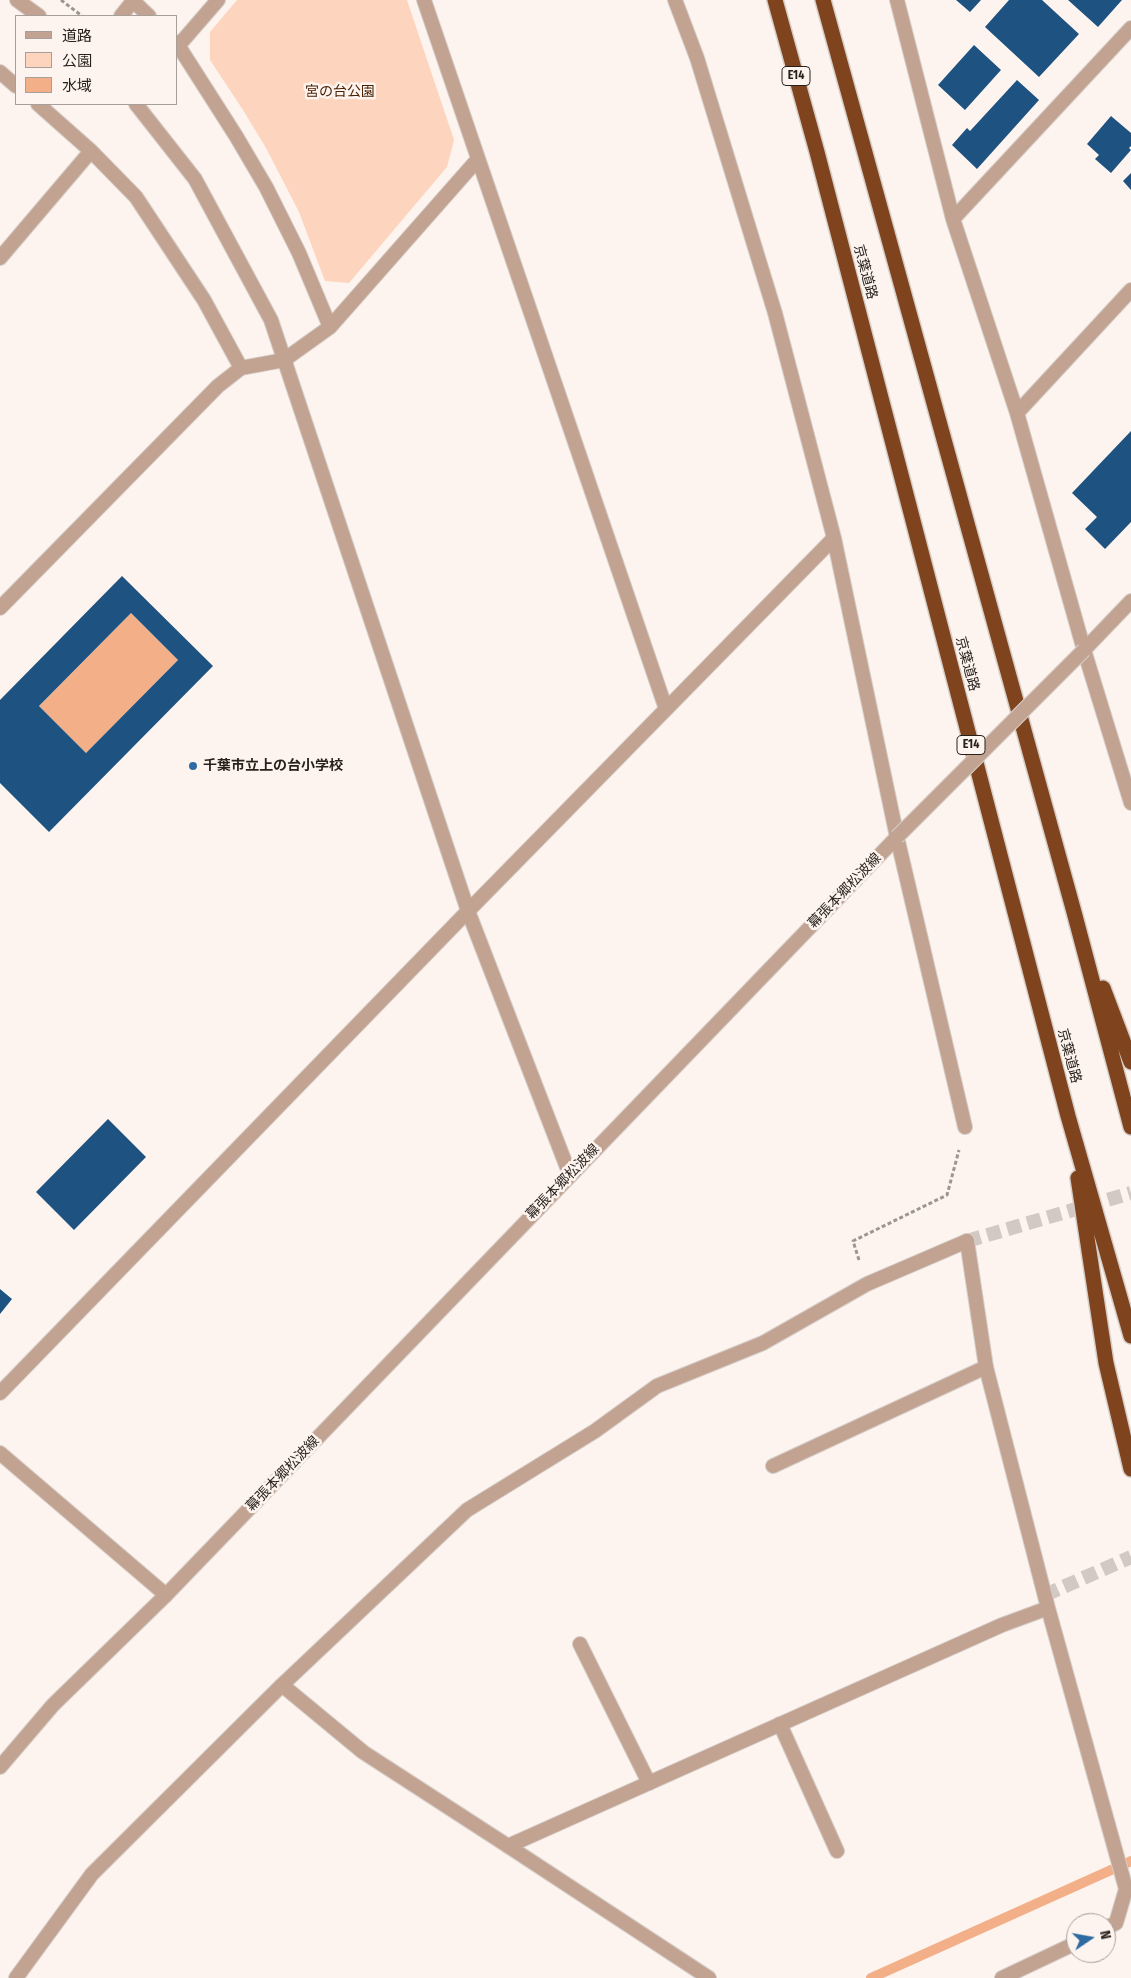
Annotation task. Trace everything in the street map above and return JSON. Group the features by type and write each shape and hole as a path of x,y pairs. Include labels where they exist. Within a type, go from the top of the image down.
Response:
{"highway":[{"name":"京葉道路","path":"775,0 817,152 1068,1116 1131,1336"},
{"path":"822,0 1074,912 1131,1127"},
{"path":"1074,912 1131,1062"},
{"path":"1068,1116 1106,1363 1131,1469"}],"street":[{"path":"18,0 38,15"},
{"path":"218,0 178,44 266,187 299,253 330,327"},
{"path":"424,0 666,709"},
{"path":"676,0 697,58 775,313 834,538 897,837 965,1128"},
{"path":"897,0 953,219 1017,413 1084,650 1131,803"},
{"path":"122,15 133,1 148,15"},
{"path":"953,219 1131,28"},
{"path":"0,72 15,85"},
{"path":"137,105 195,179 272,320 468,912 570,1175"},
{"path":"46,106 136,197 204,300 241,368"},
{"path":"0,258 91,151"},
{"path":"0,608 218,386 241,368 284,360 330,327 478,159"},
{"path":"1017,413 1131,290"},
{"path":"0,1393 834,538"},
{"name":"幕張本郷松波線","path":"0,1767 53,1705 166,1595 897,837 1131,601"},
{"path":"16,1978 92,1874 282,1685 467,1510 595,1431 657,1386 763,1343 867,1284 968,1241 986,1367 1048,1608 1126,1889 1116,1923"},
{"path":"774,1466 986,1367"},
{"path":"0,1454 166,1595"},
{"path":"508,1846 1002,1625 1048,1608"},
{"path":"580,1644 649,1783"},
{"path":"282,1685 363,1752 709,1978"},
{"path":"780,1724 837,1851"},
{"path":"1002,1978 1066,1948"}],"path":[{"path":"61,0 81,15"},
{"path":"867,1284 853,1241 947,1195 965,1128"}],"green space":[{"name":"宮の台公園","path":"237,0 407,0 454,140 447,167 349,283 325,281 299,212 266,148 210,60 210,32"}],"water":[{"path":"131,613 178,660 86,753 39,706"}],"building":[{"path":"956,0 981,0 970,12"},
{"path":"1009,0 1042,0 1079,34 1039,77 985,27"},
{"path":"1068,0 1122,0 1098,27"},
{"path":"974,45 1001,70 965,110 938,85"},
{"path":"1017,80 1039,100 977,169 952,145 967,128 970,131"},
{"path":"1111,116 1131,133 1131,146 1129,148 1131,150 1111,173 1095,159 1099,155 1087,144"},
{"path":"1131,173 1131,190 1123,181"},
{"path":"1131,431 1131,522 1105,549 1085,529 1097,517 1072,493"},
{"path":"122,576 213,666 49,832 0,783 0,700","holes":["131,613 178,660 86,753 39,706"]},
{"path":"108,1119 146,1157 74,1230 36,1192"},
{"path":"0,1289 12,1299 0,1314"}],"waterway":[{"path":"871,1978 1131,1861"}],"tunnel":[{"path":"967,1241 1131,1193"},
{"path":"1045,1595 1131,1557"}],"place":[{"name":"千葉市立上の台小学校","path":"193,766"}]}
